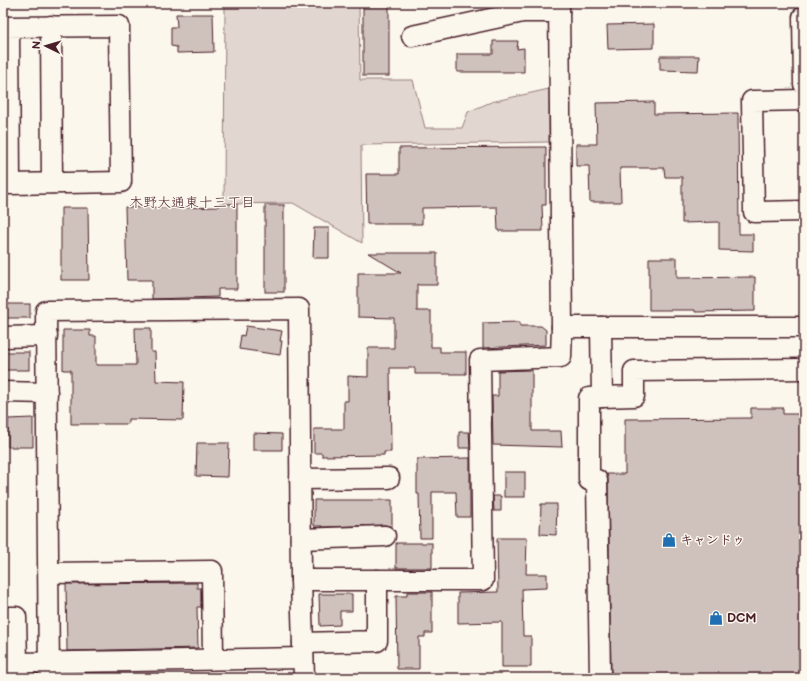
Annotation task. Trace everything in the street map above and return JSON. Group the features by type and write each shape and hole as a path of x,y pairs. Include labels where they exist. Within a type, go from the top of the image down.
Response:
{"street":[{"path":"301,580 483,580 480,360 562,357 559,8 523,12 412,36"},
{"path":"804,17 804,84"},
{"path":"51,26 52,183"},
{"path":"119,26 121,182 52,183 6,191 6,27 119,26"},
{"path":"804,100 752,101 754,212 804,211"},
{"path":"49,670 46,311 299,309 300,539 304,678"},
{"path":"562,327 804,327"},
{"path":"601,327 602,397"},
{"path":"3,337 47,336"},
{"path":"600,678 597,480 589,480 589,398 634,396 634,371 804,369"},
{"path":"3,392 47,393"},
{"path":"300,479 389,478"},
{"path":"300,539 385,536"},
{"path":"49,573 212,571 213,659"},
{"path":"3,617 16,617 17,670 49,670 213,659 377,641 377,580"}],"shaded area":[{"path":"225,3 359,3 360,80 413,80 425,128 462,128 468,112 491,102 549,89 549,142 361,145 362,243 293,203 224,204"}],"building":[{"path":"363,3 389,3 389,76 363,76"},
{"path":"176,14 213,14 214,52 177,53 177,47 171,46 171,27 177,27"},
{"path":"654,24 654,48 608,49 607,25"},
{"path":"493,41 518,41 517,49 524,48 524,72 457,72 457,54 493,54"},
{"path":"660,56 699,56 698,71 660,70"},
{"path":"654,102 654,114 738,113 739,234 753,234 753,251 719,250 719,222 682,223 682,177 665,177 664,168 620,168 621,202 590,202 589,166 576,166 576,144 597,144 596,103"},
{"path":"546,147 546,205 542,205 543,231 498,231 497,207 422,208 422,224 367,224 366,174 399,174 399,148"},
{"path":"218,204 237,204 237,289 218,289 218,297 152,299 152,280 127,280 125,207 218,207"},
{"path":"265,205 284,205 284,292 265,292"},
{"path":"61,208 88,208 89,280 61,280"},
{"path":"314,228 329,228 329,258 313,258"},
{"path":"368,253 437,253 437,285 417,284 417,311 431,311 431,347 440,347 440,352 466,352 466,374 415,374 415,368 390,368 391,452 384,452 384,455 322,456 322,453 314,453 314,429 344,429 344,401 348,401 348,376 368,377 368,348 394,348 394,318 358,317 358,273 401,273"},
{"path":"649,258 677,258 677,278 755,277 755,311 695,312 695,310 649,310"},
{"path":"3,304 30,304 30,318 3,318"},
{"path":"520,322 520,326 541,326 546,330 546,345 483,348 483,323"},
{"path":"246,326 282,331 280,355 239,349 241,335 244,336"},
{"path":"135,328 151,328 151,352 155,352 156,381 184,382 183,420 128,419 128,424 71,424 71,370 63,370 63,330 90,330 90,336 96,336 96,365 136,365"},
{"path":"3,352 29,352 29,370 3,370"},
{"path":"532,370 532,431 561,431 562,447 493,445 492,396 498,396 498,371"},
{"path":"751,408 783,408 783,414 804,414 804,678 611,678 607,474 625,474 625,419 751,418"},
{"path":"33,418 33,447 8,447 8,419"},
{"path":"459,432 469,432 470,448 459,448"},
{"path":"253,433 282,434 282,450 253,450"},
{"path":"197,443 229,443 228,477 196,476"},
{"path":"470,458 470,517 457,517 456,492 432,492 432,538 420,538 419,494 417,494 417,459"},
{"path":"504,472 525,472 525,497 504,497"},
{"path":"493,496 501,496 501,511 494,511"},
{"path":"314,500 392,500 392,527 385,525 314,526"},
{"path":"541,504 557,504 556,535 540,534"},
{"path":"497,538 527,538 526,574 547,574 547,588 522,589 523,636 531,636 531,667 502,667 502,622 458,623 458,593 498,592"},
{"path":"396,543 432,543 432,568 396,568"},
{"path":"197,583 197,588 201,588 201,607 197,607 198,648 67,651 66,584"},
{"path":"407,592 432,592 432,633 425,633 425,637 419,637 419,669 397,669 396,596 407,596"},
{"path":"319,594 352,594 352,611 340,611 340,625 320,626"}],"place":[{"name":"キャンドゥ","path":"669,540"},
{"name":"DCM","path":"716,618"}],"district":[{"name":"木野大通東十三丁目","path":"192,202"}]}
